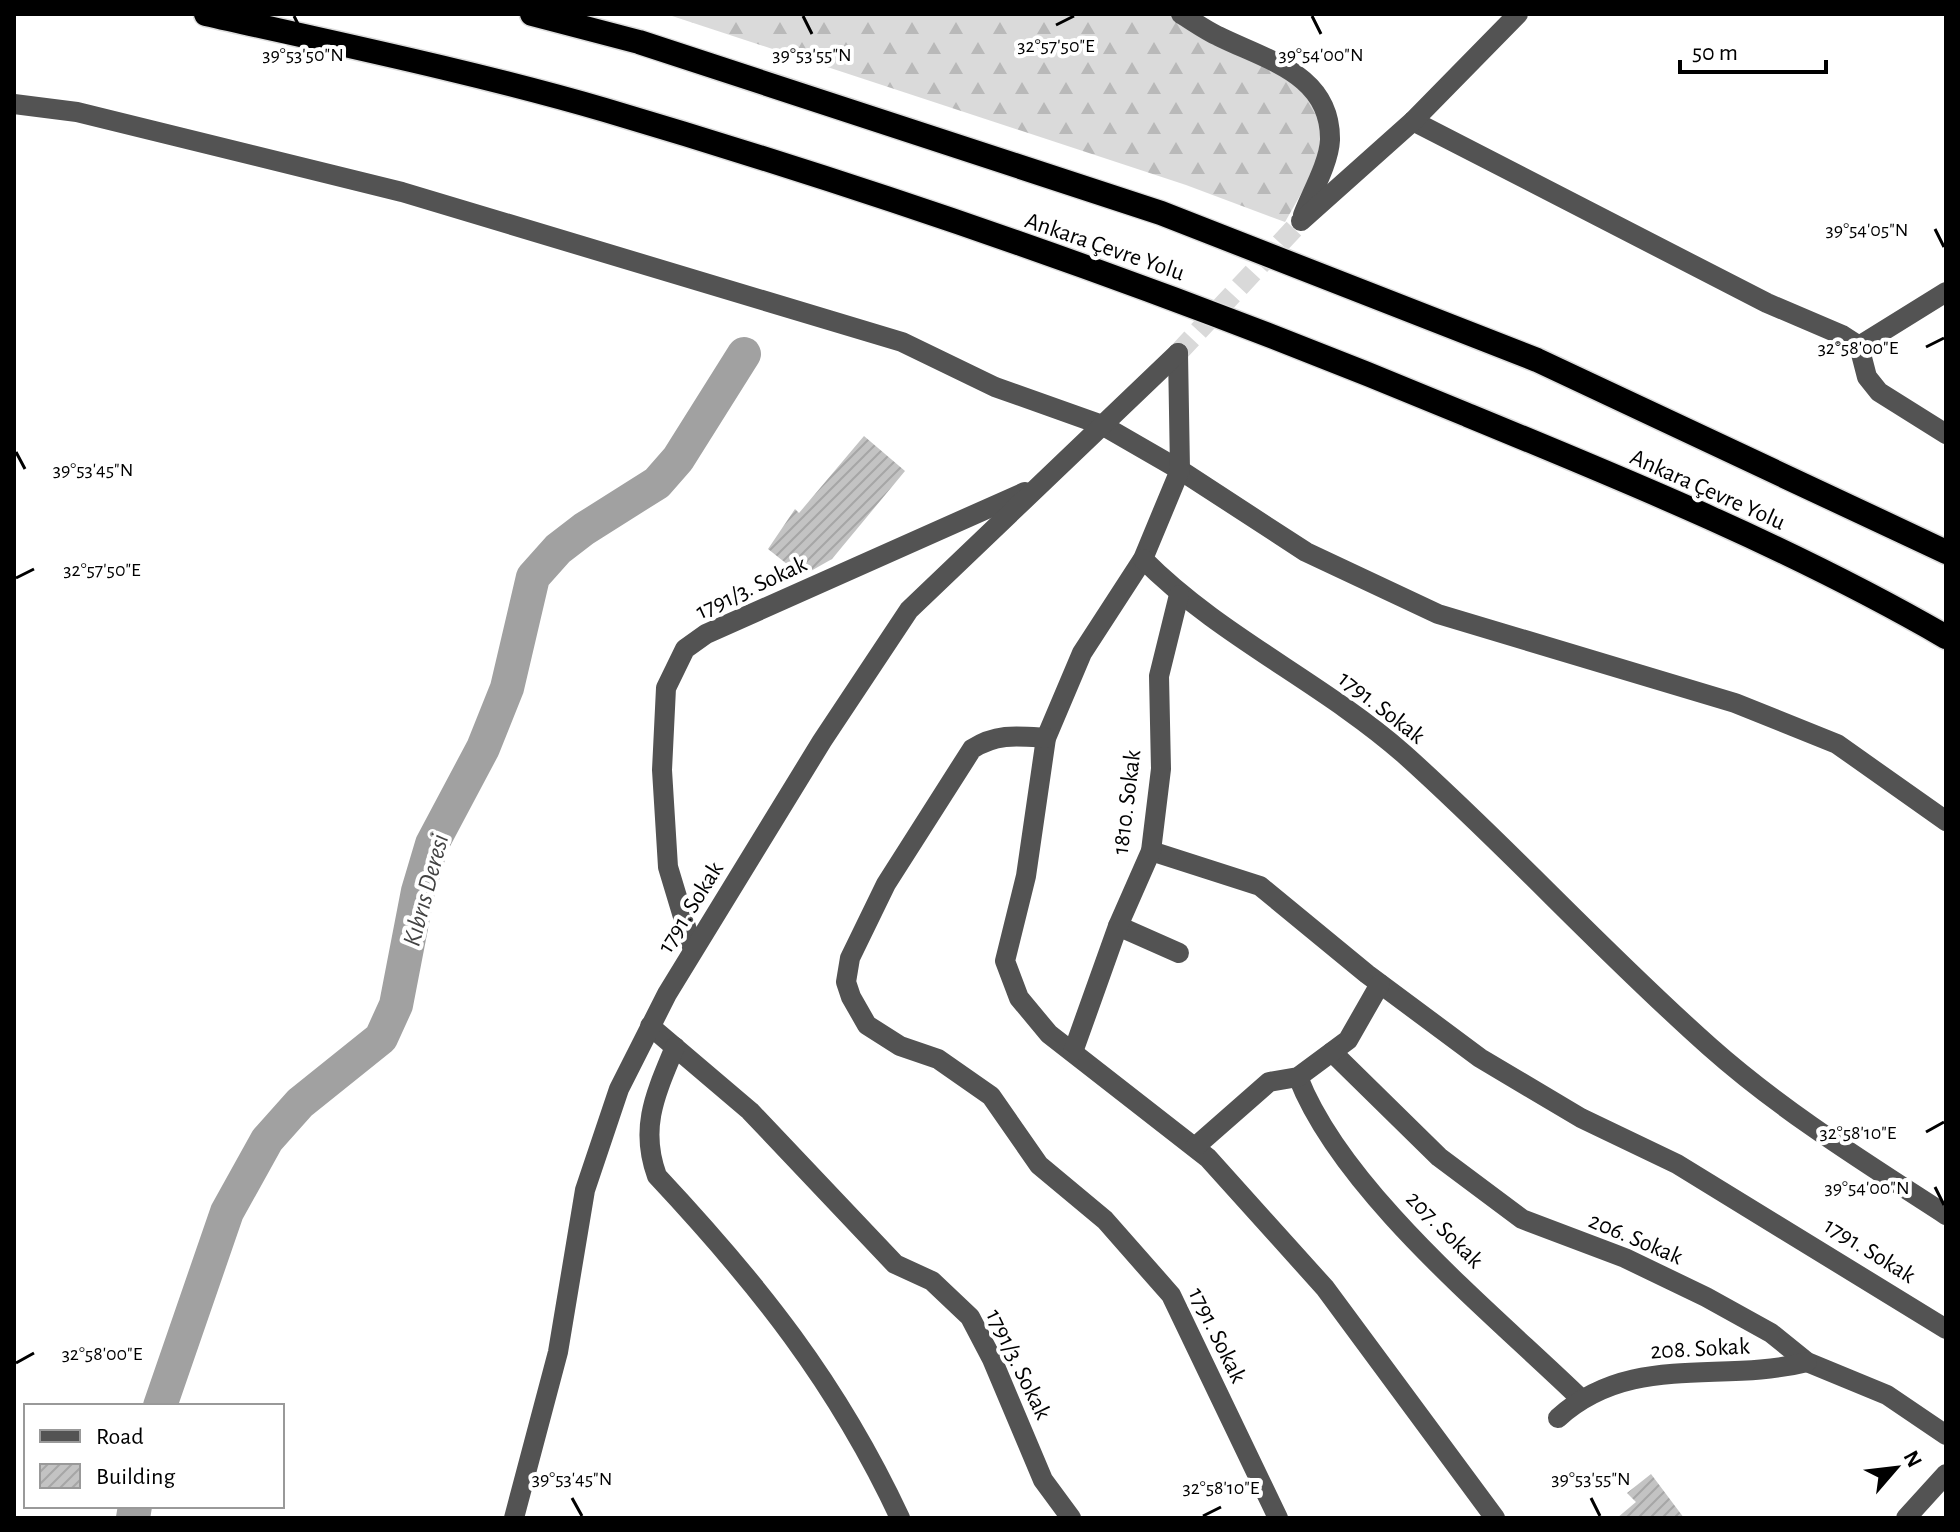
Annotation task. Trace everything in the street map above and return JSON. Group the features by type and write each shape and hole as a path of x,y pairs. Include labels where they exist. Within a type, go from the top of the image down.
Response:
{"highway":[{"name":"Ankara Çevre Yolu","path":"206,14 602,109 873,195 1132,284 1329,357 1699,514 1884,601 1946,637"},
{"name":"Ankara Çevre Yolu","path":"532,14 639,42 1161,213 1537,360 1946,552"}],"street":[{"path":"1181,14 1216,36 1278,62 1311,88 1326,110 1330,143 1301,221 1413,121 1518,14"},
{"path":"14,104 77,112 402,192 902,342 995,387 1102,425 1180,470 1306,552 1438,614 1735,703 1837,744 1946,821"},
{"path":"1413,121 1859,346 1867,377 1879,392 1946,434"},
{"path":"1859,346 1946,292"},
{"name":"1791. Sokak","path":"514,1518 558,1352 585,1190 619,1089 693,950 822,741 909,610 1178,353 1180,470"},
{"path":"1180,470 1143,559 1082,653 1046,738 1026,876 1005,961 1019,998 1049,1034 1195,1147 1325,1288 1495,1518"},
{"name":"1791/3. Sokak","path":"693,950 668,867 662,770 666,688 685,649 706,634 1036,488"},
{"name":"1791. Sokak","path":"1143,559 1179,595 1288,666 1403,753 1712,1049 1843,1148 1946,1215"},
{"name":"1810. Sokak","path":"1073,1052 1118,926 1151,851 1161,769 1159,676 1179,595"},
{"name":"1791. Sokak","path":"1046,738 1002,735 972,749 886,884 850,958 846,982 867,1025 900,1046 938,1059 991,1096 1039,1165 1105,1220 1171,1295 1278,1518"},
{"name":"1791. Sokak","path":"1151,851 1260,886 1380,984 1480,1058 1581,1118 1677,1164 1946,1329"},
{"path":"1118,926 1179,953"},
{"path":"1195,1147 1269,1082 1298,1077 1348,1040 1380,984"},
{"name":"1791/3. Sokak","path":"650,1026 750,1111 895,1264 932,1281 970,1317 992,1359 1043,1480 1071,1518"},
{"path":"675,1047 649,1116 648,1142 657,1176 804,1348 850,1419 900,1518"},
{"name":"206. Sokak","path":"1332,1052 1439,1157 1522,1219 1625,1258 1706,1297 1771,1333 1807,1362 1887,1395 1946,1435"},
{"name":"207. Sokak","path":"1298,1077 1309,1106 1342,1155 1399,1221 1580,1398"},
{"name":"208. Sokak","path":"1558,1418 1580,1398 1598,1388 1667,1373 1754,1372 1807,1362"},
{"path":"1906,1518 1946,1474"}],"green space":[{"path":"666,14 1181,14 1311,88 1330,143 1285,222 1186,185"}],"building":[{"path":"864,436 905,471 832,559 802,576 768,549 795,509 799,513"},
{"path":"1651,1474 1684,1518 1617,1518 1636,1502 1627,1493"}],"waterway":[{"name":"Kıbrıs Deresi","path":"161,1404 227,1212 267,1140 300,1103 381,1038 396,1005 418,891 432,844 483,748 507,688 533,577 558,549 584,529 657,483 678,459 744,354"},
{"name":"Kıbrıs Deresi","path":"133,1518 135,1508"}],"tunnel":[{"path":"1178,353 1301,221"}]}
